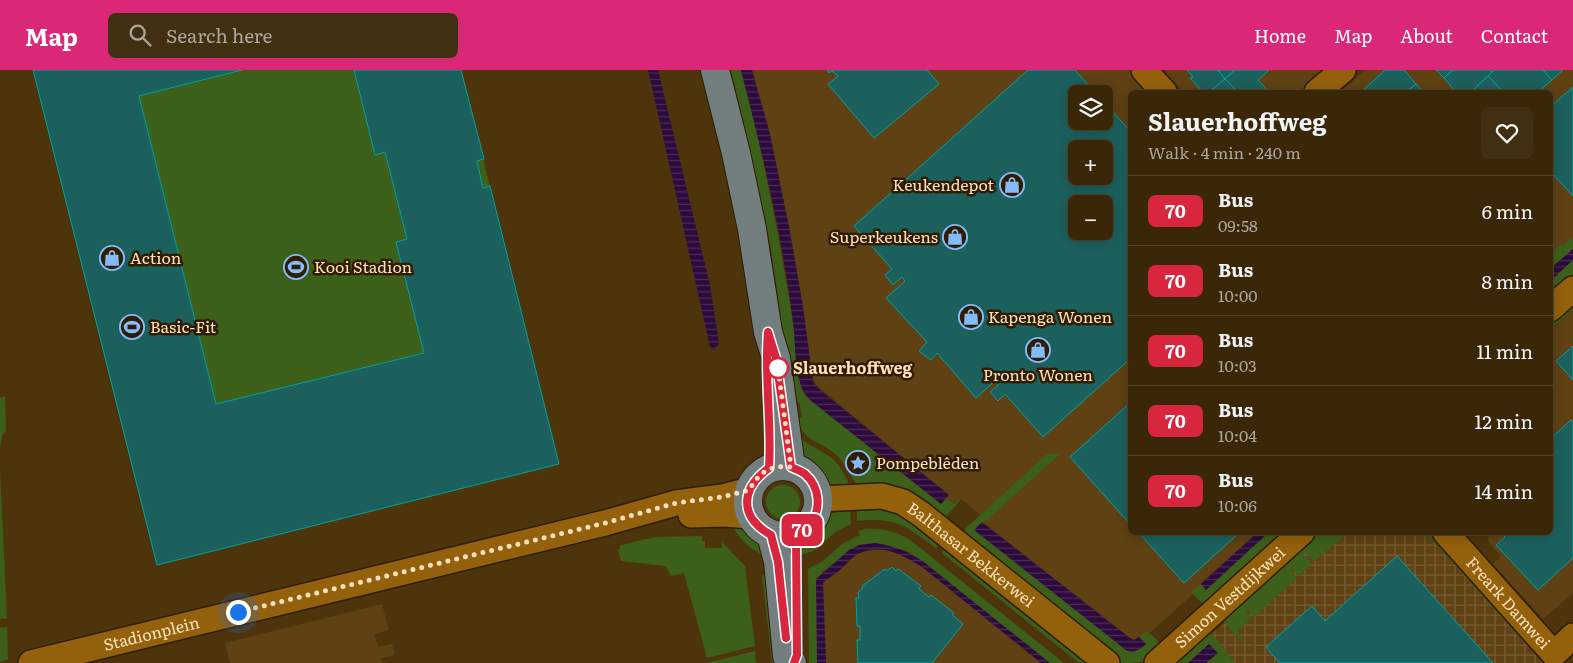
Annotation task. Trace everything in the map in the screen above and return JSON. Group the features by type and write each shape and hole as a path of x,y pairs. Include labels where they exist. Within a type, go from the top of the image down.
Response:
{"main road":[{"path":"715,70 736,153 752,229 768,332 766,360 770,429 780,468"},
{"path":"780,468 804,473 814,484 818,499 816,514 808,526 784,535 759,528 750,516 747,503 749,490 757,477 780,468"},
{"path":"784,535 778,562 788,656 793,663"}],"street":[{"path":"1144,70 1162,90"},
{"path":"1320,90 1342,70"},
{"path":"1553,306 1573,289"},
{"name":"Stadionplein","path":"31,663 649,512 676,503 722,497 749,490"},
{"name":"Balthasar Bekkerwei","path":"818,499 882,496 904,502 1106,663"},
{"name":"Stadionplein","path":"649,512 676,515 724,514 750,516"},
{"name":"Simon Vestdijkwei","path":"1157,663 1299,535"},
{"name":"Freark Damwei","path":"1448,535 1554,654 1573,636"}],"shaded area":[{"path":"648,70 658,70 710,285 719,344 714,350 710,347"},
{"path":"741,70 752,70 770,134 790,232 813,382 819,389 949,495 941,504 810,400 801,385 798,377 790,298 779,232"},
{"path":"752,70 1132,70 1150,90 1128,90 1128,535 1255,535 1201,583 1202,586 1142,640 1133,640 983,523 987,520 960,498 955,504 946,498 948,495 816,385 812,376 803,307 770,134"},
{"path":"1164,70 1329,70 1305,90 1182,90"},
{"path":"1365,70 1573,70 1573,249 1553,266 1553,90 1342,90"},
{"path":"1573,249 1573,260 1553,278 1553,266"},
{"path":"1573,309 1573,593 1543,619 1493,564 1501,556 1487,540 1489,538 1486,535 1553,535 1553,327"},
{"path":"982,522 1130,638 1134,640 1139,637 1146,644 1135,651 1126,650 974,530"},
{"path":"1255,535 1266,535 1206,590 1201,584"},
{"path":"1323,535 1428,535 1543,663 1206,663 1217,653 1205,640"},
{"path":"875,543 901,550 925,563 1050,663 1041,663 922,567 899,554 882,549 873,549 856,555 823,583 826,663 817,663 816,579 849,550 859,545"},
{"path":"890,550 922,567 1041,663 826,663 823,583 854,556 862,552"},
{"path":"382,604 389,630 374,634 378,647 392,644 395,655 381,658 382,663 230,663 225,643"},
{"path":"1209,644 1218,653 1206,663 1188,663"}],"green space":[{"name":"Kooi Stadion","path":"33,70 461,70 559,464 157,565"},
{"path":"731,70 741,70 758,136 791,309 801,388 805,395 941,504 946,498 955,504 960,498 947,516 944,517 900,487 886,484 857,486 838,456 808,437 796,419 802,417 799,402 793,402 771,248"},
{"path":"1571,238 1573,240 1573,249 1553,266 1553,251 1560,245 1562,247"},
{"path":"1573,260 1573,276 1553,294 1553,278"},
{"path":"1573,301 1573,309 1553,327 1553,319"},
{"path":"5,396 6,430 2,436 0,448 0,398"},
{"path":"795,431 808,444 825,453 837,463 850,486 837,486 822,481 803,463"},
{"path":"1047,454 1060,454 975,530 1126,650 1146,644 1139,637 1147,631 1158,641 1160,647 1152,656 1144,661 1121,663 966,538 963,533 966,528"},
{"path":"0,470 7,618 0,619"},
{"path":"783,485 795,490 800,502 795,514 783,519 771,514 766,502 771,490"},
{"path":"857,508 878,509 901,514 941,543 936,548 908,529 891,522 882,520 857,521"},
{"path":"850,510 851,524 837,531 813,551 801,555 804,544 821,521 831,514"},
{"path":"743,525 763,541 766,556 756,551 739,537 733,527"},
{"path":"865,529 888,531 909,539 1064,663 1050,663 925,563 907,551 875,543 839,560 822,572 817,663 809,663 808,569 823,561 842,544 860,535 858,531"},
{"path":"1265,535 1286,535 1204,605 1191,592 1201,584 1206,590"},
{"path":"1314,535 1345,535 1314,562 1305,552 1303,554 1312,564 1299,576 1292,568 1290,569 1297,578 1254,617 1248,610 1246,611 1252,618 1237,632 1243,639 1241,641 1225,623 1224,616"},
{"path":"1428,535 1435,535 1528,637 1523,641"},
{"path":"702,536 702,541 705,541 705,548 722,548 722,542 745,566 755,646 707,658 684,573 671,576 666,566 621,561 618,551 621,545 655,537"},
{"path":"945,546 1092,663 1079,663 942,553"},
{"path":"774,574 784,663 772,663 762,575"},
{"path":"7,627 8,659 0,662 0,628"},
{"path":"1208,633 1213,635 1235,663 1206,663 1217,653 1209,644 1188,663 1173,663"},
{"path":"755,651 756,663 706,663"}],"building":[{"name":"Kooi Stadion","path":"33,70 242,70 139,96 216,404 424,353 396,242 407,239 385,152 375,155 354,70 461,70 484,159 477,161 483,188 490,186 559,464 157,565"},
{"path":"827,70 927,70 939,84 874,138 828,84 838,76 832,71 829,73"},
{"path":"1028,70 1075,70 1088,85 1068,85 1068,130 1113,130 1113,112 1128,129 1128,361 1043,437 1005,394 998,401 990,392 998,385 995,381 976,398 937,353 931,360 919,351 927,342 886,298 905,281 902,277 893,285 885,275 892,269 854,226"},
{"path":"1187,70 1218,70 1225,79 1211,90 1201,90 1190,78 1193,77"},
{"path":"1218,70 1235,70 1225,79"},
{"path":"1235,70 1269,70 1258,80 1267,90 1236,90 1225,79"},
{"path":"1385,70 1404,70 1416,84 1408,90 1363,90"},
{"path":"1436,70 1453,70 1444,78"},
{"path":"1453,70 1491,70 1492,72 1473,90 1454,90 1444,78"},
{"path":"1494,70 1543,70 1552,80 1540,90 1501,90 1488,76"},
{"path":"1543,70 1563,70 1552,80"},
{"path":"1488,76 1501,90 1473,90"},
{"path":"1225,79 1236,90 1211,90"},
{"path":"1416,84 1422,90 1408,90"},
{"path":"1573,87 1573,196 1553,174 1553,104"},
{"path":"1573,346 1573,380 1556,361"},
{"path":"1128,405 1128,522 1070,457"},
{"path":"1571,420 1573,422 1573,558 1538,590 1496,545 1505,537 1503,535 1553,535 1553,436"},
{"path":"1141,535 1237,535 1184,583"},
{"path":"1397,556 1493,663 1280,663 1266,647 1312,606 1325,621"},
{"path":"892,567 896,571 898,569 921,586 919,589 929,597 931,595 954,613 952,615 963,624 932,663 858,663 857,640 860,640 860,626 857,626 856,598 859,598 858,592 863,588 862,586 885,569 886,571"}],"bus line":[{"name":"70","path":"786,638 778,562 771,535 759,528 750,516 747,503 749,490 757,477 769,468 770,429 766,360 768,332 776,358 791,467 804,473 814,484 818,499 816,514 808,526 796,534 797,655 794,663"}],"place":[{"name":"Keukendepot","path":"1012,185"},
{"name":"Superkeukens","path":"955,237"},
{"name":"Action","path":"112,258"},
{"name":"Kooi Stadion","path":"296,267"},
{"name":"Kapenga Wonen","path":"971,317"},
{"name":"Basic-Fit","path":"132,327"},
{"name":"Pronto Wonen","path":"1038,350"},
{"name":"Slauerhoffweg","path":"778,368"},
{"name":"Pompeblêden","path":"858,463"}],"route":[{"path":"238,612 605,523 676,503 722,497 749,490 757,477 769,468 791,467 778,368"}]}
